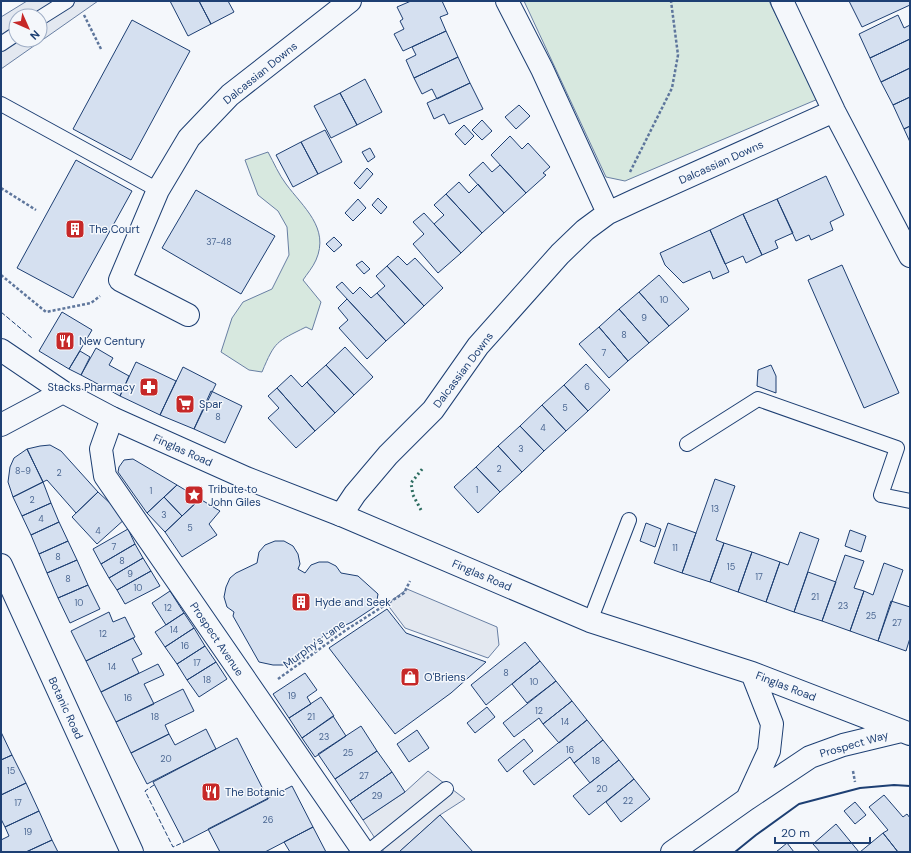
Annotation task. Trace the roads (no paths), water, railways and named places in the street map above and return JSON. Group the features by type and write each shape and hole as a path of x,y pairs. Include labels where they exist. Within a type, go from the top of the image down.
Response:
{"street":[{"name":"Dalcassian Downs","path":"188,315 120,280 158,190 189,138 230,95 350,1"},
{"path":"507,1 542,69 608,213"},
{"path":"782,1 834,111 910,256"},
{"name":"Dalcassian Downs","path":"341,515 355,494 388,455 433,410 483,340 560,254 585,230 608,213 834,111"},
{"name":"Finglas Road","path":"1,350 63,392 112,418 246,478 341,515 590,621 752,673 905,732"},
{"path":"1,425 63,392"},
{"name":"Prospect Avenue","path":"112,418 101,449 105,476 364,852"},
{"name":"Botanic Road","path":"1,565 132,852"},
{"path":"747,799 769,751 772,724 752,673"},
{"name":"Prospect Way","path":"672,852 810,757 843,745 905,732"}],"lane":[{"path":"48,13 67,1"},
{"path":"1,104 158,190"},
{"path":"687,444 758,399 897,448 881,496 910,501"},
{"path":"590,621 629,520"},
{"path":"368,852 446,789"}],"place":[{"name":"The Court","path":"75,229"},
{"name":"New Century","path":"65,341"},
{"name":"Stacks Pharmacy","path":"149,387"},
{"name":"Spar","path":"185,404"},
{"name":"Tribute to John Giles","path":"194,495"},
{"name":"Hyde and Seek","path":"301,602"},
{"name":"O'Briens","path":"410,677"},
{"name":"The Botanic","path":"211,792"}]}
